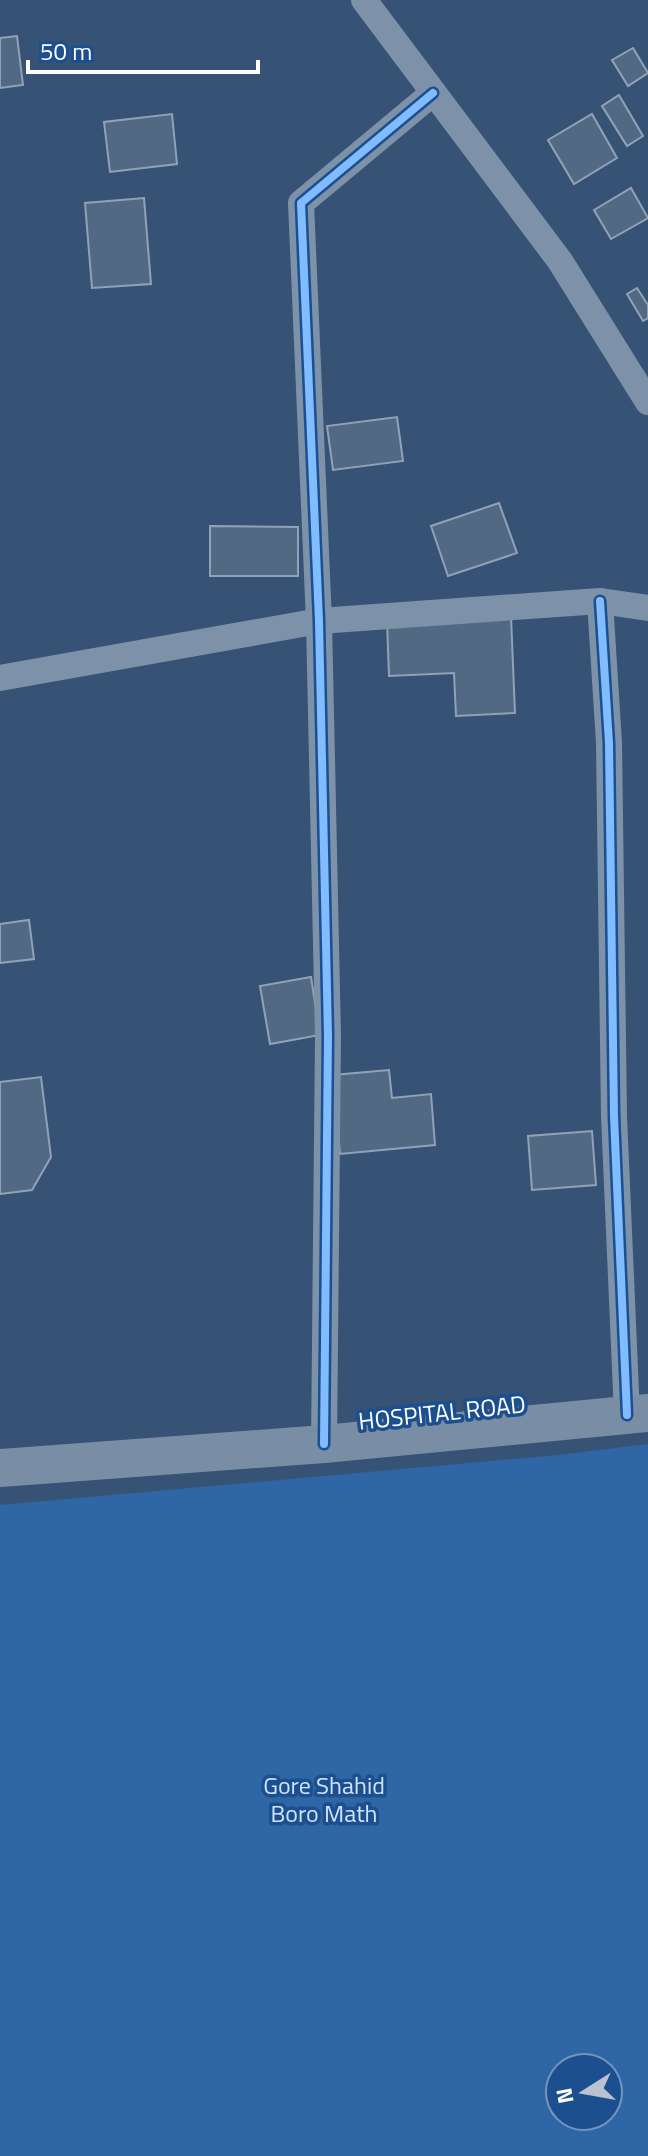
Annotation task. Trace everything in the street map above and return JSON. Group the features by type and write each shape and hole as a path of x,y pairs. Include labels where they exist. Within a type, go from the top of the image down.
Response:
{"main road":[{"name":"HOSPITAL ROAD","path":"0,1468 324,1444 637,1414"}],"street":[{"path":"364,0 560,261 648,402"},
{"path":"324,1444 328,1036 319,621 301,203 433,93"},
{"path":"600,601 609,743 614,1116 637,1414"},
{"path":"0,678 319,621 600,601 648,608"}],"green space":[{"name":"Gore Shahid Boro Math","path":"648,1444 648,2156 0,2156 0,1505 558,1455"}],"building":[{"path":"17,36 23,85 0,88 0,38"},
{"path":"633,48 648,73 628,86 612,60"},
{"path":"619,95 643,136 627,146 602,106"},
{"path":"172,114 177,164 110,172 104,122"},
{"path":"592,114 617,158 574,184 548,140"},
{"path":"631,188 648,218 611,239 594,210"},
{"path":"144,198 151,284 92,288 85,203"},
{"path":"637,288 648,305 648,318 643,321 627,294"},
{"path":"397,417 403,461 333,470 327,426"},
{"path":"499,503 517,553 448,576 431,526"},
{"path":"210,526 298,527 298,576 210,576"},
{"path":"511,616 515,713 456,716 454,673 389,676 387,621"},
{"path":"29,920 34,959 0,963 0,924"},
{"path":"311,977 320,1035 270,1044 260,986"},
{"path":"389,1070 392,1098 431,1094 435,1145 340,1154 333,1075"},
{"path":"41,1077 51,1157 32,1190 0,1194 0,1082"},
{"path":"592,1131 596,1185 532,1190 528,1136"}],"cycle path":[{"path":"324,1444 328,1036 319,621 301,203 433,93"},
{"path":"600,601 609,743 614,1116 627,1415"}]}
